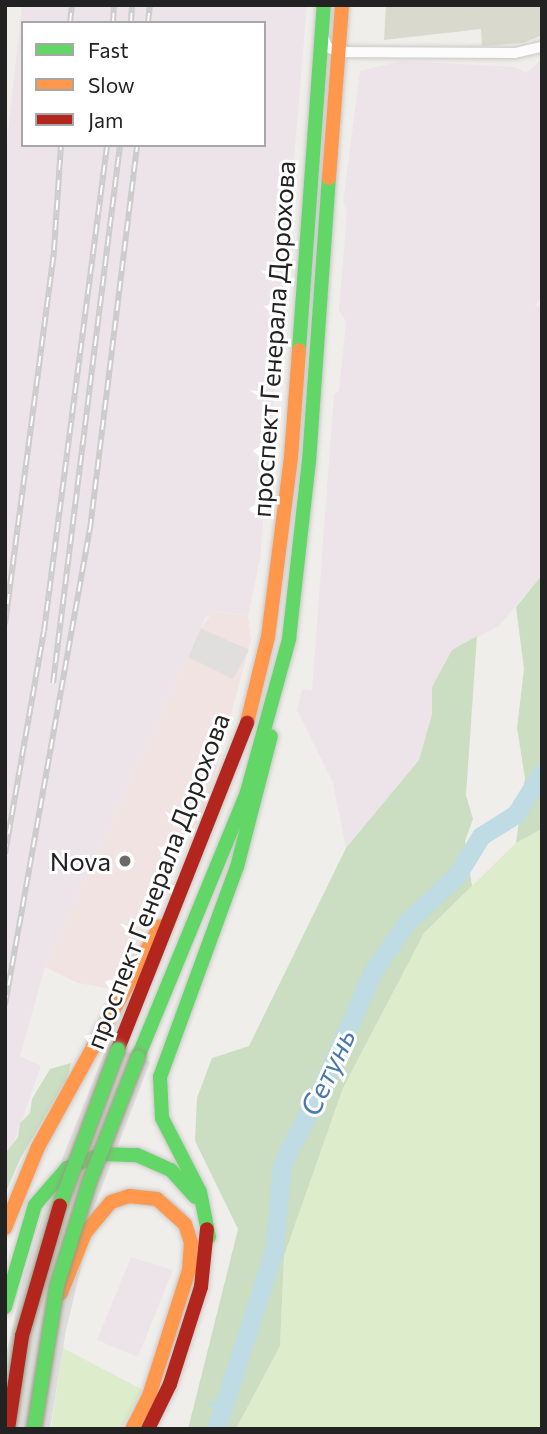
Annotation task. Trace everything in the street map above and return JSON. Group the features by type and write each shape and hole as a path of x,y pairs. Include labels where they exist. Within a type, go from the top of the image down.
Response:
{"main road":[{"name":"проспект Генерала Дорохова","path":"8,1429 22,1336 50,1230 118,1049 245,732 276,595 291,457 324,5"},
{"name":"проспект Генерала Дорохова","path":"34,1429 49,1327 89,1183 138,1057 225,853 277,691 296,601 342,5"},
{"path":"148,1429 170,1384 201,1287 209,1237 200,1192 162,1118 160,1077 253,817 269,755 277,691"},
{"path":"5,1228 38,1147 194,864"},
{"path":"5,1307 35,1205 48,1184 78,1161 113,1153 149,1158 180,1178 201,1209 209,1237"},
{"path":"49,1327 85,1233 97,1214 120,1199 148,1197 180,1216 189,1233 192,1252 149,1396 132,1429"}],"street":[{"path":"322,29 327,47 339,52 515,53 542,47"}],"shaded area":[{"path":"22,5 307,5 260,559 248,616 219,611 206,617 45,967 20,1056 41,1066 5,1168 5,158"},
{"path":"386,5 542,5 542,35 523,43 482,46 481,29 384,40"},
{"path":"542,59 542,296 535,306 542,307 542,575 499,626 452,650 432,687 432,714 419,760 346,848 333,783 297,710 302,689 312,690 334,394 339,391 346,322 339,310 347,211 343,203 360,71 401,61 515,67 526,73"},
{"path":"213,611 248,616 251,640 209,796 138,943 111,989 78,983 45,967 200,630"},
{"path":"201,628 249,650 233,679 188,657"},
{"path":"131,1257 173,1270 138,1357 97,1340"}],"green space":[{"path":"542,575 542,829 516,843 525,778 517,728 524,669 516,607"},
{"path":"477,636 466,795 473,819 465,841 472,886 424,933 343,1088 284,1256 280,1346 236,1429 188,1429 238,1229 195,1141 197,1098 212,1058 249,1046 346,848 419,760 432,714 432,687 452,650"},
{"path":"542,829 542,1429 236,1429 280,1346 284,1256 343,1088 424,933 516,843"},
{"path":"71,1063 67,1079 20,1159 5,1194 5,1154 18,1137 20,1123 30,1113 32,1099 50,1069"},
{"path":"63,1348 143,1390 121,1429 51,1428"}],"pier":[{"path":"108,1044 150,1062 93,1210 109,1196 127,1190 149,1191 169,1198 185,1212 195,1229 196,1273 188,1295 185,1243 179,1226 158,1207 130,1203 111,1210 90,1236 84,1255 66,1330 50,1429 5,1429 5,1360 24,1276 56,1174"}],"waterway":[{"name":"Сетунь","path":"216,1429 274,1250 282,1164 327,1076 372,973 407,922 457,875 481,836 516,814 542,772"},
{"path":"210,1405 226,1400"}],"railway":[{"path":"70,21 72,5"},
{"path":"113,21 114,5"},
{"path":"131,21 132,5"},
{"path":"148,21 150,5"},
{"path":"5,624 54,250 61,147"},
{"path":"5,854 44,631 107,147"},
{"path":"53,683 120,147"},
{"path":"5,1005 90,529 137,147"}],"traffic: fast":[{"path":"299,350 324,5"},
{"path":"138,1057 247,792 289,639 309,462 329,178"},
{"path":"209,1237 200,1192 162,1118 160,1077 237,867 271,736"},
{"path":"60,1205 118,1049"},
{"path":"34,1429 57,1286 89,1183 138,1057"},
{"path":"5,1307 35,1205 67,1168 101,1154 137,1155 171,1170 195,1197"}],"traffic: slow":[{"path":"329,178 342,5"},
{"path":"247,723 268,637 291,457 299,350"},
{"path":"5,1228 38,1147 160,926"},
{"path":"61,1293 85,1233 111,1202 129,1196 157,1199 185,1224 191,1242 189,1270 149,1396 132,1429"}],"traffic: jam":[{"path":"118,1049 247,723"},
{"path":"8,1429 22,1336 60,1205"},
{"path":"148,1429 170,1384 201,1287 207,1229"}],"place":[{"name":"Nova","path":"125,861"}]}
